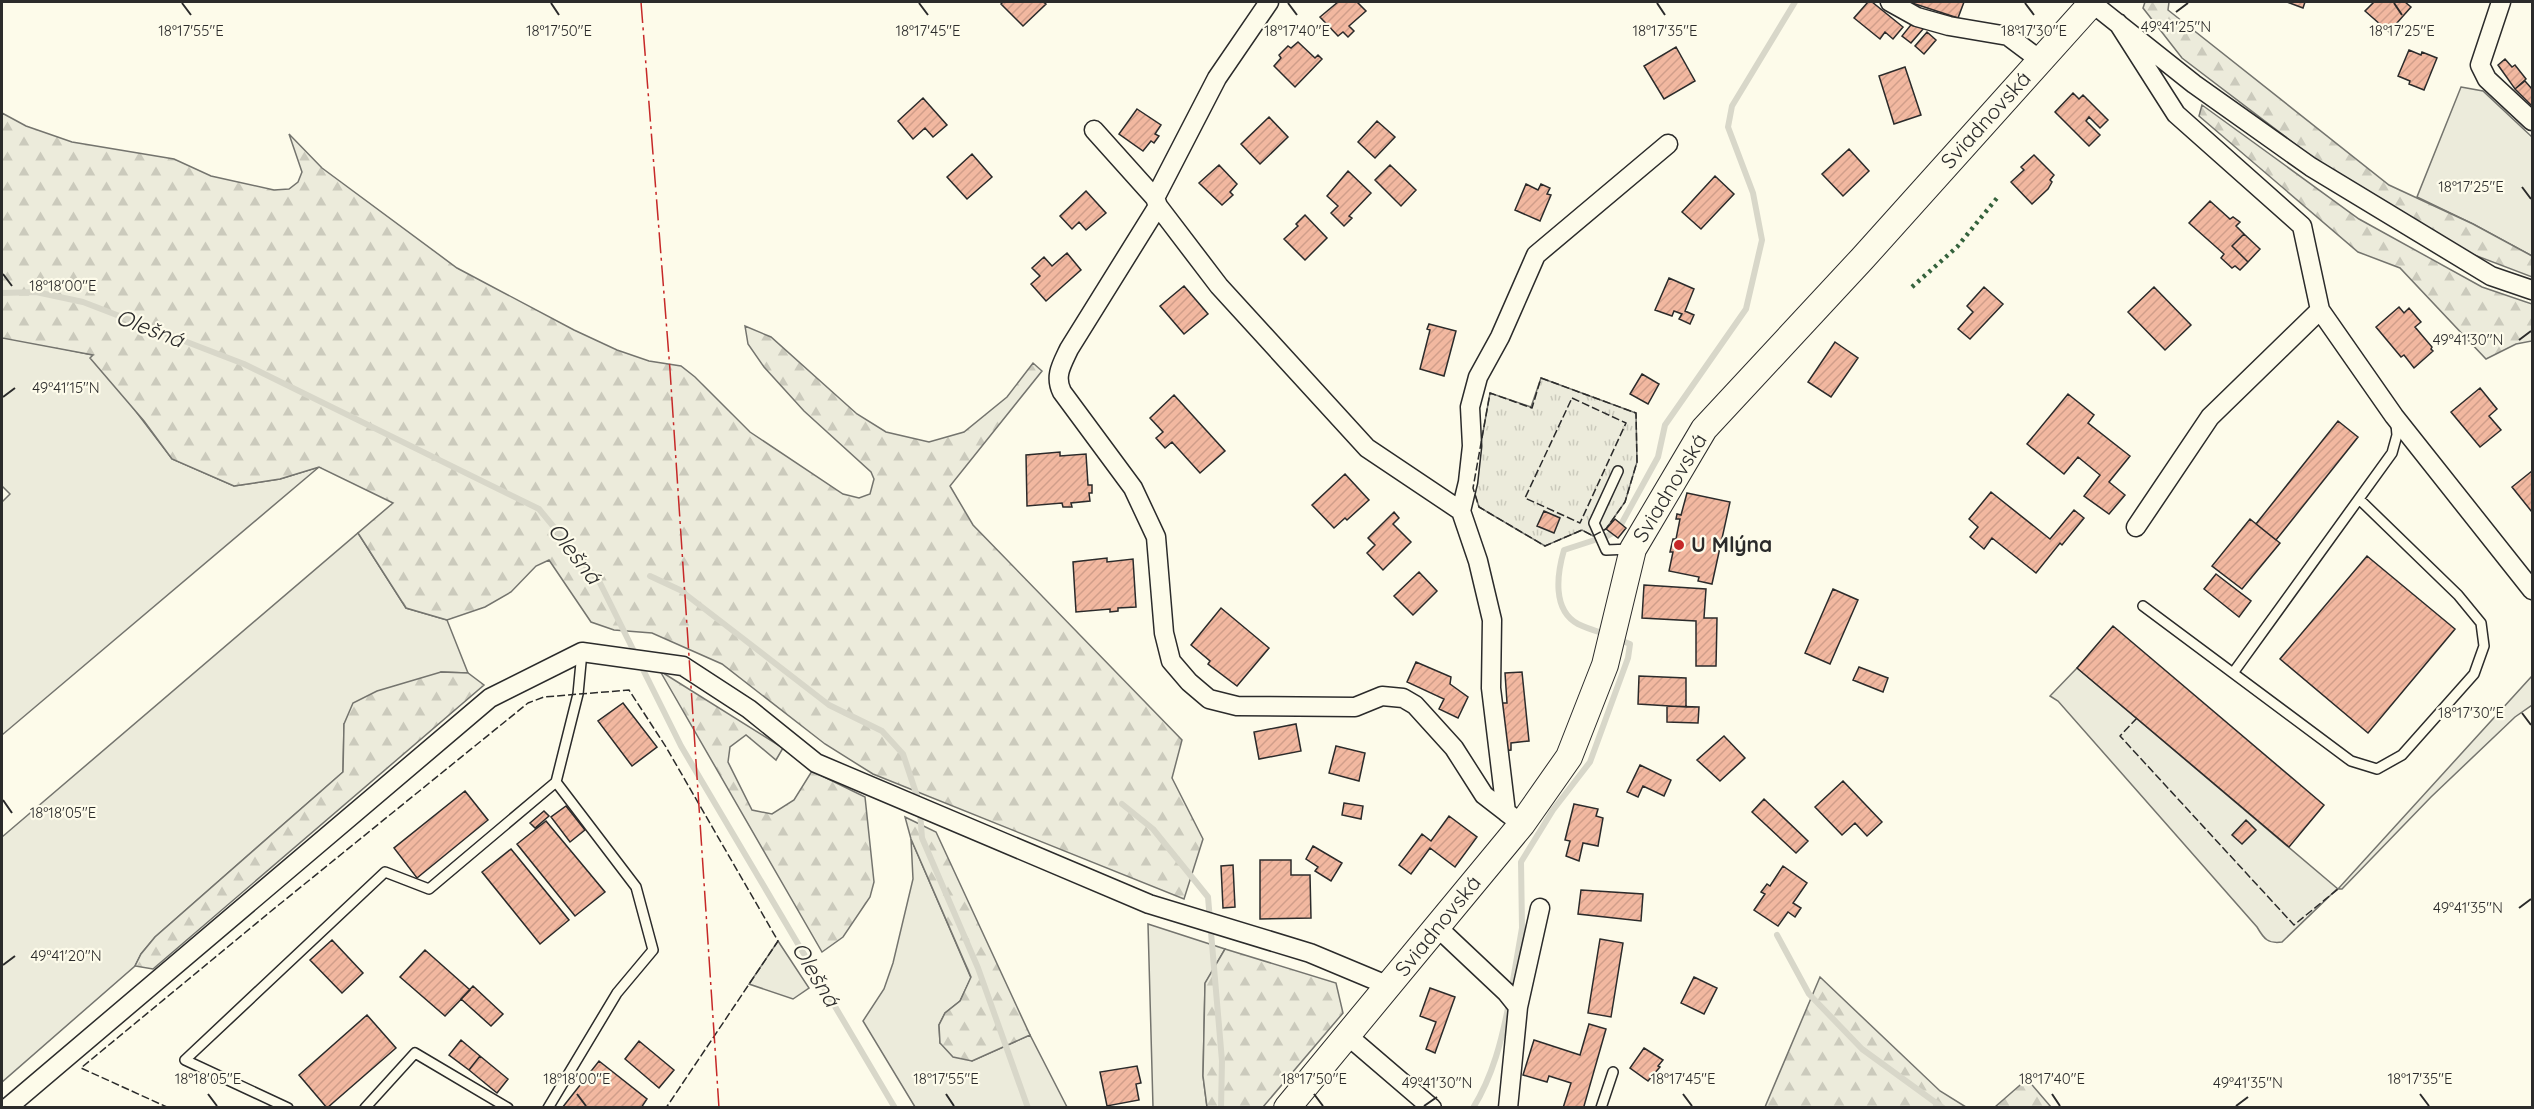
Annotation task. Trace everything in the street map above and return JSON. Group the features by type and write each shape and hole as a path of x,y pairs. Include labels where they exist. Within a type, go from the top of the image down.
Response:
{"street":[{"path":"1269,2 1217,78 1157,202 1069,349 1058,375 1062,392 1133,488 1156,537 1164,633 1171,660 1189,682 1209,699 1238,706 1354,707 1382,696 1393,695 1403,698 1415,705 1454,748 1484,795 1514,818"},
{"path":"1890,2 1917,17 1949,26 2008,36 2040,60"},
{"path":"2093,2 2194,84 2311,167 2491,276 2532,290"},
{"name":"Sviadnovská","path":"1287,1107 1437,927 1514,818 1569,757 1605,665 1633,549 1704,429 1862,260 2093,2"},
{"path":"2501,2 2480,65 2487,79 2532,121"},
{"path":"2118,23 2176,114 2302,226 2320,310 2394,416 2532,591"},
{"path":"1094,130 1157,202 1219,286 1366,448 1461,511"},
{"path":"1514,818 1491,688 1492,620 1478,561 1461,511 1468,482 1472,446 1470,407 1478,377 1500,337 1536,255 1668,144"},
{"path":"2136,527 2210,417 2320,310"},
{"path":"7,1107 490,698 582,652 683,666 749,709 816,763 1149,904 1310,953 1389,986"},
{"path":"1508,1107 1513,1000 1540,908"},
{"path":"1437,927 1513,1000"},
{"path":"1348,1036 1432,1107"}],"lane":[{"path":"2233,673 2392,453 2397,435 2394,416"},
{"path":"1618,471 1594,523 1606,550 1633,549"},
{"path":"2143,606 2351,761 2377,769 2402,755 2474,674 2484,646 2481,623 2458,595 2359,499"},
{"path":"288,1107 184,1060 385,872 429,889 556,782 578,694 582,652"},
{"path":"548,1107 616,993 653,950 636,887 556,782"},
{"path":"365,1107 415,1053 508,1107"},
{"path":"1601,1107 1613,1072"}],"green space":[{"path":"2145,2 2169,2 2168,10 2389,185 2473,224 2532,256 2532,277 2456,248 2316,160 2182,58 2143,8"},
{"path":"2461,87 2483,91 2532,137 2532,256 2417,197"},
{"path":"2202,105 2359,219 2482,287 2532,304 2532,341 2516,344 2486,359 2400,268 2358,252 2199,116"},
{"path":"2,113 26,126 72,142 174,159 211,176 274,190 289,189 298,182 302,172 289,134 322,168 457,268 574,330 617,350 649,361 681,366 750,432 843,494 859,498 870,494 874,479 871,472 804,411 764,367 748,344 745,326 771,337 857,414 886,432 929,442 964,432 1007,397 1033,363 1042,371 950,486 973,525 1182,740 1172,778 1203,839 1184,899 873,774 825,744 722,664 652,633 614,630 591,622 549,560 536,566 511,592 485,607 447,620 406,608 358,533 393,503 319,467 280,479 234,486 172,459 144,421 90,358 93,355 2,338"},
{"path":"2,338 93,355 172,459 234,486 280,479 319,467 2,735 2,502 10,494 2,486"},
{"path":"1541,378 1636,413 1637,462 1625,502 1606,529 1593,536 1582,530 1545,546 1479,507 1473,488 1490,393 1531,407"},
{"path":"358,533 406,608 447,620 468,673 441,672 344,724 343,772 155,937 141,954 135,966 2,1082 2,837"},
{"path":"2077,668 2338,889 2282,942 2273,942 2264,938 2257,927 2058,701 2050,696"},
{"path":"660,671 783,748 776,760 746,735 730,747 728,762 752,810 772,814 794,800 812,771 865,797 874,882 870,897 843,937 822,952"},
{"path":"441,672 468,673 484,685 153,969 135,966 141,954 155,937 343,772 344,724 353,703 377,691"},
{"path":"2532,676 2532,705 2515,717 2431,797 2342,889 2338,889"},
{"path":"905,817 936,832 1030,1035 972,1061 953,1057 940,1043 939,1025 945,1013 960,1001 971,977 911,839"},
{"path":"911,839 971,978 960,1001 945,1013 939,1025 940,1043 972,1061 1030,1035 1067,1107 915,1107 863,1021 884,989 893,963 913,879"},
{"path":"1148,924 1225,949 1205,984 1203,1076 1207,1107 1153,1107"},
{"path":"778,941 809,988 793,999 749,984"},
{"path":"1225,949 1336,983 1343,1013 1263,1107 1207,1107 1203,1076 1205,983"},
{"path":"1820,977 1940,1091 1966,1107 1765,1107"},
{"path":"2027,1079 2051,1107 1995,1107"}],"building":[{"path":"1003,2 1043,2 1046,4 1023,26 1001,4"},
{"path":"1338,2 1357,2 1366,11 1349,26 1354,31 1348,37 1343,32 1338,36 1320,17"},
{"path":"1868,2 1872,2 1903,27 1893,39 1885,32 1880,39 1854,18"},
{"path":"1909,2 1964,2 1958,18"},
{"path":"2287,2 2305,2 2303,8"},
{"path":"2374,2 2405,2 2411,7 2389,32 2365,11"},
{"path":"1914,21 1923,29 1911,43 1902,36"},
{"path":"1927,32 1936,40 1924,54 1915,46"},
{"path":"1298,42 1315,58 1318,55 1322,59 1295,87 1274,66 1281,58 1279,55 1288,46 1291,48"},
{"path":"1676,47 1695,81 1664,99 1644,66"},
{"path":"2409,50 2437,58 2424,90 2409,84 2410,81 2398,76"},
{"path":"2505,59 2512,67 2515,65 2526,79 2515,89 2498,65"},
{"path":"1905,67 1921,115 1894,124 1879,76"},
{"path":"2525,81 2532,89 2532,106 2515,89"},
{"path":"2073,93 2079,99 2083,95 2108,120 2100,128 2089,117 2086,121 2100,135 2089,146 2055,112"},
{"path":"923,98 947,125 933,137 925,128 913,139 898,121"},
{"path":"1137,109 1161,125 1155,134 1159,136 1154,143 1151,141 1143,151 1119,134"},
{"path":"1269,117 1288,137 1260,164 1241,144"},
{"path":"1377,121 1395,137 1375,158 1358,142"},
{"path":"1849,149 1869,171 1843,196 1822,174"},
{"path":"972,154 992,177 967,199 947,177"},
{"path":"2034,155 2054,175 2048,189 2032,204 2011,182 2024,170 2021,167"},
{"path":"1219,165 1237,184 1230,192 1233,195 1222,205 1199,183"},
{"path":"1390,165 1416,190 1401,206 1375,180"},
{"path":"1348,171 1371,193 1349,216 1352,218 1344,226 1331,213 1338,206 1327,196"},
{"path":"1715,176 1734,194 1701,229 1682,212"},
{"path":"1526,184 1538,190 1541,184 1550,188 1547,194 1551,195 1540,221 1515,210"},
{"path":"1086,191 1106,213 1086,230 1079,222 1072,229 1060,216"},
{"path":"2210,201 2230,219 2233,217 2240,222 2236,226 2244,234 2232,246 2248,262 2240,270 2235,266 2232,268 2221,258 2224,254 2189,223"},
{"path":"1305,215 1327,238 1305,260 1284,239 1298,226 1296,224"},
{"path":"2244,234 2260,249 2248,262 2232,246"},
{"path":"1067,253 1081,270 1046,301 1031,284 1040,276 1032,268 1044,257 1052,266"},
{"path":"1669,278 1694,289 1685,311 1694,315 1690,324 1679,319 1682,314 1674,311 1672,316 1655,310"},
{"path":"1184,286 1208,314 1184,334 1160,306"},
{"path":"1984,287 2003,304 1970,339 1958,329 1973,312 1967,306"},
{"path":"2154,287 2191,325 2165,350 2128,312"},
{"path":"2399,307 2404,313 2409,308 2421,322 2415,327 2433,351 2414,368 2404,355 2401,357 2376,327"},
{"path":"1429,324 1456,331 1444,376 1420,369 1430,330 1427,329"},
{"path":"1835,342 1858,358 1831,397 1808,382"},
{"path":"1642,374 1659,384 1648,404 1630,394"},
{"path":"2480,388 2497,409 2489,416 2501,430 2480,447 2451,412"},
{"path":"2068,394 2094,415 2088,423 2130,456 2109,482 2125,495 2109,514 2084,496 2100,475 2078,457 2064,474 2027,444"},
{"path":"1174,395 1225,451 1200,473 1172,442 1165,448 1156,438 1163,432 1150,418"},
{"path":"2338,421 2358,437 2276,540 2256,524"},
{"path":"1060,452 1060,456 1086,454 1088,485 1092,485 1092,493 1089,493 1090,501 1071,503 1072,507 1063,507 1062,503 1027,506 1026,455"},
{"path":"2532,471 2532,512 2512,487"},
{"path":"1345,474 1369,500 1347,520 1345,518 1334,528 1312,505"},
{"path":"1991,492 2050,539 2074,510 2084,518 2036,573 1992,538 1984,549 1970,537 1978,527 1969,519"},
{"path":"1687,493 1730,502 1712,584 1698,581 1699,577 1669,571 1673,552 1670,552 1673,539 1676,539 1680,519 1676,519 1677,514 1681,515"},
{"path":"1544,511 1560,518 1554,533 1537,526"},
{"path":"1394,512 1399,518 1393,524 1411,542 1383,570 1367,553 1375,545 1368,538"},
{"path":"1615,519 1626,528 1618,538 1606,529"},
{"path":"2250,519 2280,543 2242,589 2212,566"},
{"path":"2367,556 2455,629 2368,733 2280,659"},
{"path":"1107,558 1107,562 1133,559 1136,607 1118,608 1118,611 1110,612 1110,609 1076,612 1073,562"},
{"path":"1419,572 1437,591 1413,615 1394,596"},
{"path":"2216,574 2251,601 2239,617 2204,589"},
{"path":"1644,585 1706,589 1704,618 1717,618 1716,666 1696,666 1696,621 1642,618"},
{"path":"1833,589 1858,600 1830,664 1805,653"},
{"path":"1221,608 1269,648 1237,686 1208,664 1210,661 1191,645"},
{"path":"2113,626 2324,805 2289,847 2077,668"},
{"path":"1416,662 1451,677 1450,684 1468,697 1458,718 1439,709 1444,699 1407,682"},
{"path":"1859,667 1888,678 1883,692 1853,680"},
{"path":"1522,672 1529,741 1511,743 1511,750 1504,751 1500,703 1507,703 1505,673"},
{"path":"1639,676 1686,678 1686,707 1638,704"},
{"path":"623,703 657,747 632,766 598,721"},
{"path":"1667,706 1699,707 1698,723 1667,722"},
{"path":"1296,724 1301,751 1259,759 1254,732"},
{"path":"1724,736 1745,758 1720,781 1697,760"},
{"path":"1336,746 1365,753 1359,781 1329,773"},
{"path":"1640,765 1671,780 1664,796 1643,786 1638,797 1627,792"},
{"path":"1843,781 1882,822 1867,836 1855,823 1842,835 1815,807"},
{"path":"465,791 488,820 417,878 394,848"},
{"path":"1764,799 1808,841 1796,853 1752,812"},
{"path":"1344,803 1363,806 1361,819 1342,815"},
{"path":"1574,804 1598,809 1596,816 1603,818 1598,846 1583,843 1579,861 1566,856 1570,841 1565,840"},
{"path":"566,806 585,830 570,842 551,817"},
{"path":"544,811 549,816 535,828 530,823"},
{"path":"1449,816 1477,837 1455,867 1430,848 1411,874 1399,865 1422,834 1431,841"},
{"path":"2246,820 2256,830 2242,844 2232,835"},
{"path":"546,821 605,892 575,916 517,844"},
{"path":"1313,846 1342,863 1331,881 1315,871 1318,867 1306,859"},
{"path":"511,849 569,920 540,944 482,872"},
{"path":"1260,860 1291,860 1291,875 1310,875 1311,918 1260,919"},
{"path":"1233,865 1235,907 1223,908 1221,866"},
{"path":"1783,866 1807,883 1793,903 1801,908 1795,917 1788,912 1778,926 1754,910 1765,894 1761,892 1767,884 1770,886"},
{"path":"1581,890 1643,894 1641,921 1578,914"},
{"path":"1600,939 1623,943 1611,1017 1588,1013"},
{"path":"332,940 363,973 342,993 310,960"},
{"path":"425,950 470,990 445,1016 400,977"},
{"path":"1694,977 1717,988 1704,1014 1681,1003"},
{"path":"473,986 503,1014 491,1026 461,999"},
{"path":"1430,988 1455,997 1435,1053 1426,1049 1436,1022 1420,1016"},
{"path":"367,1015 396,1048 327,1108 299,1075"},
{"path":"1589,1024 1606,1029 1584,1106 1588,1108 1563,1108 1571,1083 1549,1076 1547,1082 1523,1075 1534,1040 1580,1055"},
{"path":"461,1040 480,1056 469,1070 449,1055"},
{"path":"639,1041 674,1070 659,1088 625,1059"},
{"path":"1644,1048 1663,1060 1648,1081 1630,1068"},
{"path":"480,1056 508,1079 497,1093 469,1070"},
{"path":"599,1061 647,1099 641,1108 562,1108"},
{"path":"1137,1066 1141,1083 1136,1084 1139,1100 1107,1106 1100,1072"}],"waterway":[{"path":"1605,634 1578,624 1564,610 1560,601 1558,580 1564,550 1607,536 1618,530 1658,457 1665,425 1746,309 1762,240 1753,193 1728,127 1732,106 1795,2"},
{"name":"Olešná","path":"2,293 36,292 83,302 244,364 539,509 600,583 681,746 895,1108"},
{"path":"650,576 680,590 829,705 882,731 903,754 919,802"},
{"path":"1511,992 1522,928 1521,862 1553,810 1590,762 1628,658 1630,644 1617,639"},
{"path":"1122,804 1153,829 1208,897 1222,1061 1221,1108"},
{"path":"920,812 922,838 978,968 1028,1108"},
{"path":"1777,935 1809,994 1862,1049 1943,1108"},
{"path":"1473,1108 1496,1057 1509,1003"}],"hedge":[{"path":"1912,287 1957,247 1997,198"}],"fence":[{"path":"1541,378 1636,413 1637,462 1625,502 1606,529 1593,536 1582,530 1545,546 1479,507 1473,488 1490,393 1532,408 1541,378"},
{"path":"1572,398 1626,423 1580,523 1525,498 1572,398"},
{"path":"169,1108 81,1068 528,703 544,697 629,690 666,747 778,941 666,1108"},
{"path":"2137,718 2120,736 2294,925 2338,889"}],"power":[{"path":"641,2 670,370 719,1108"}],"place":[{"name":"U Mlýna","path":"1679,545"}]}
